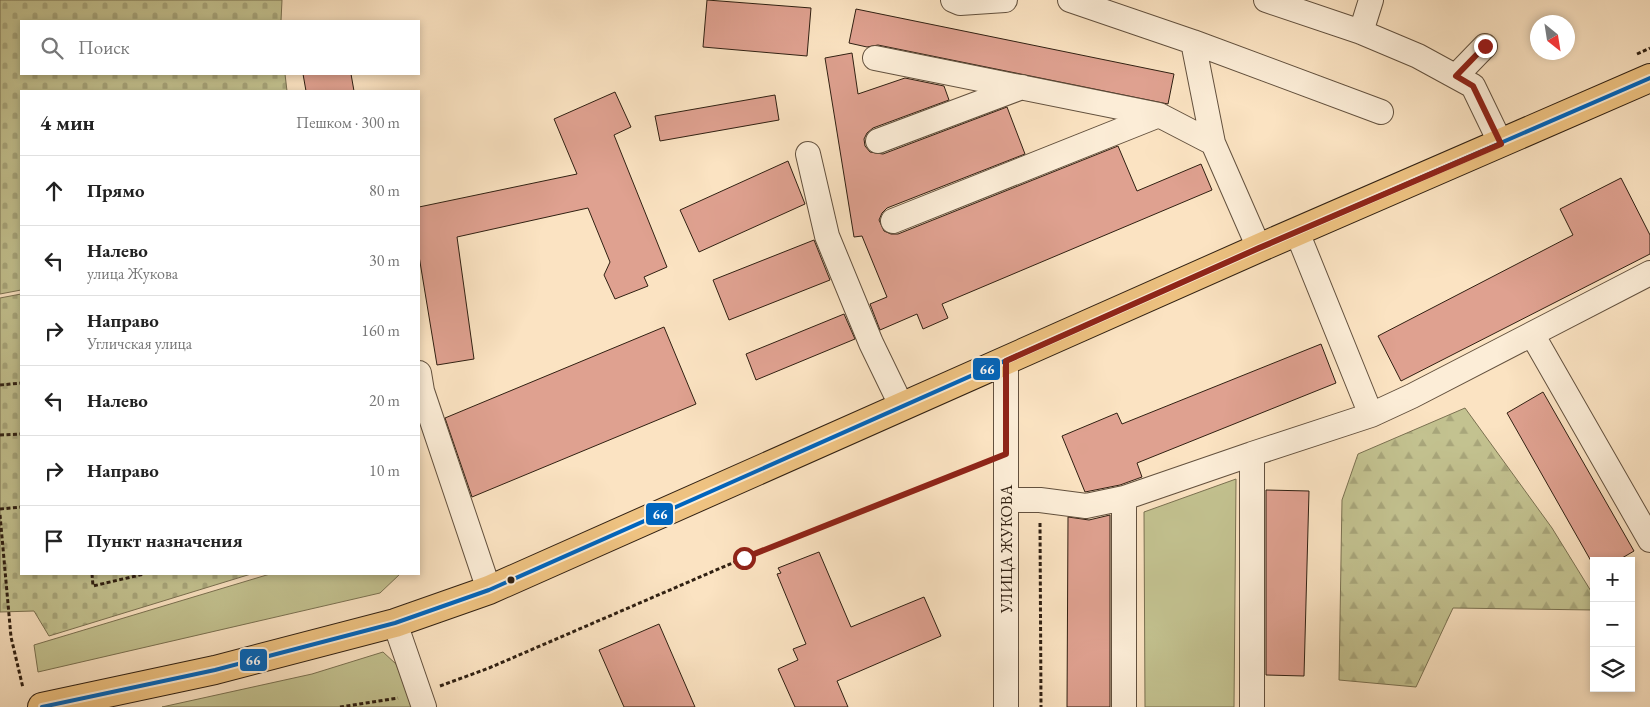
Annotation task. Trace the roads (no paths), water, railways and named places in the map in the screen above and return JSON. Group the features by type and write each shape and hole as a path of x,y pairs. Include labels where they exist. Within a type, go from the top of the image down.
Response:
{"main road":[{"path":"33,698 215,670 395,623 489,590 1259,248 1650,78"}],"street":[{"path":"953,0 960,3 1005,0"},
{"path":"1070,0 1193,42 1380,112"},
{"path":"1266,0 1361,32 1418,56 1473,86 1501,144"},
{"path":"1361,32 1371,0"},
{"path":"1193,42 1213,143 1259,248"},
{"path":"1456,76 1485,46"},
{"path":"875,58 1159,115 1213,143"},
{"path":"878,141 1022,87"},
{"path":"893,221 1159,115"},
{"path":"808,154 827,236 871,343 902,408"},
{"path":"1297,232 1370,415"},
{"path":"1006,500 1040,500 1086,506 1124,498 1370,415 1650,273"},
{"path":"1532,334 1650,540"},
{"name":"УЛИЦА ЖУКОВА","path":"1006,361 1006,707"},
{"path":"420,379 422,391 489,590"},
{"path":"1252,454 1252,707"},
{"path":"1124,498 1124,707"},
{"path":"395,623 422,700"}]}
